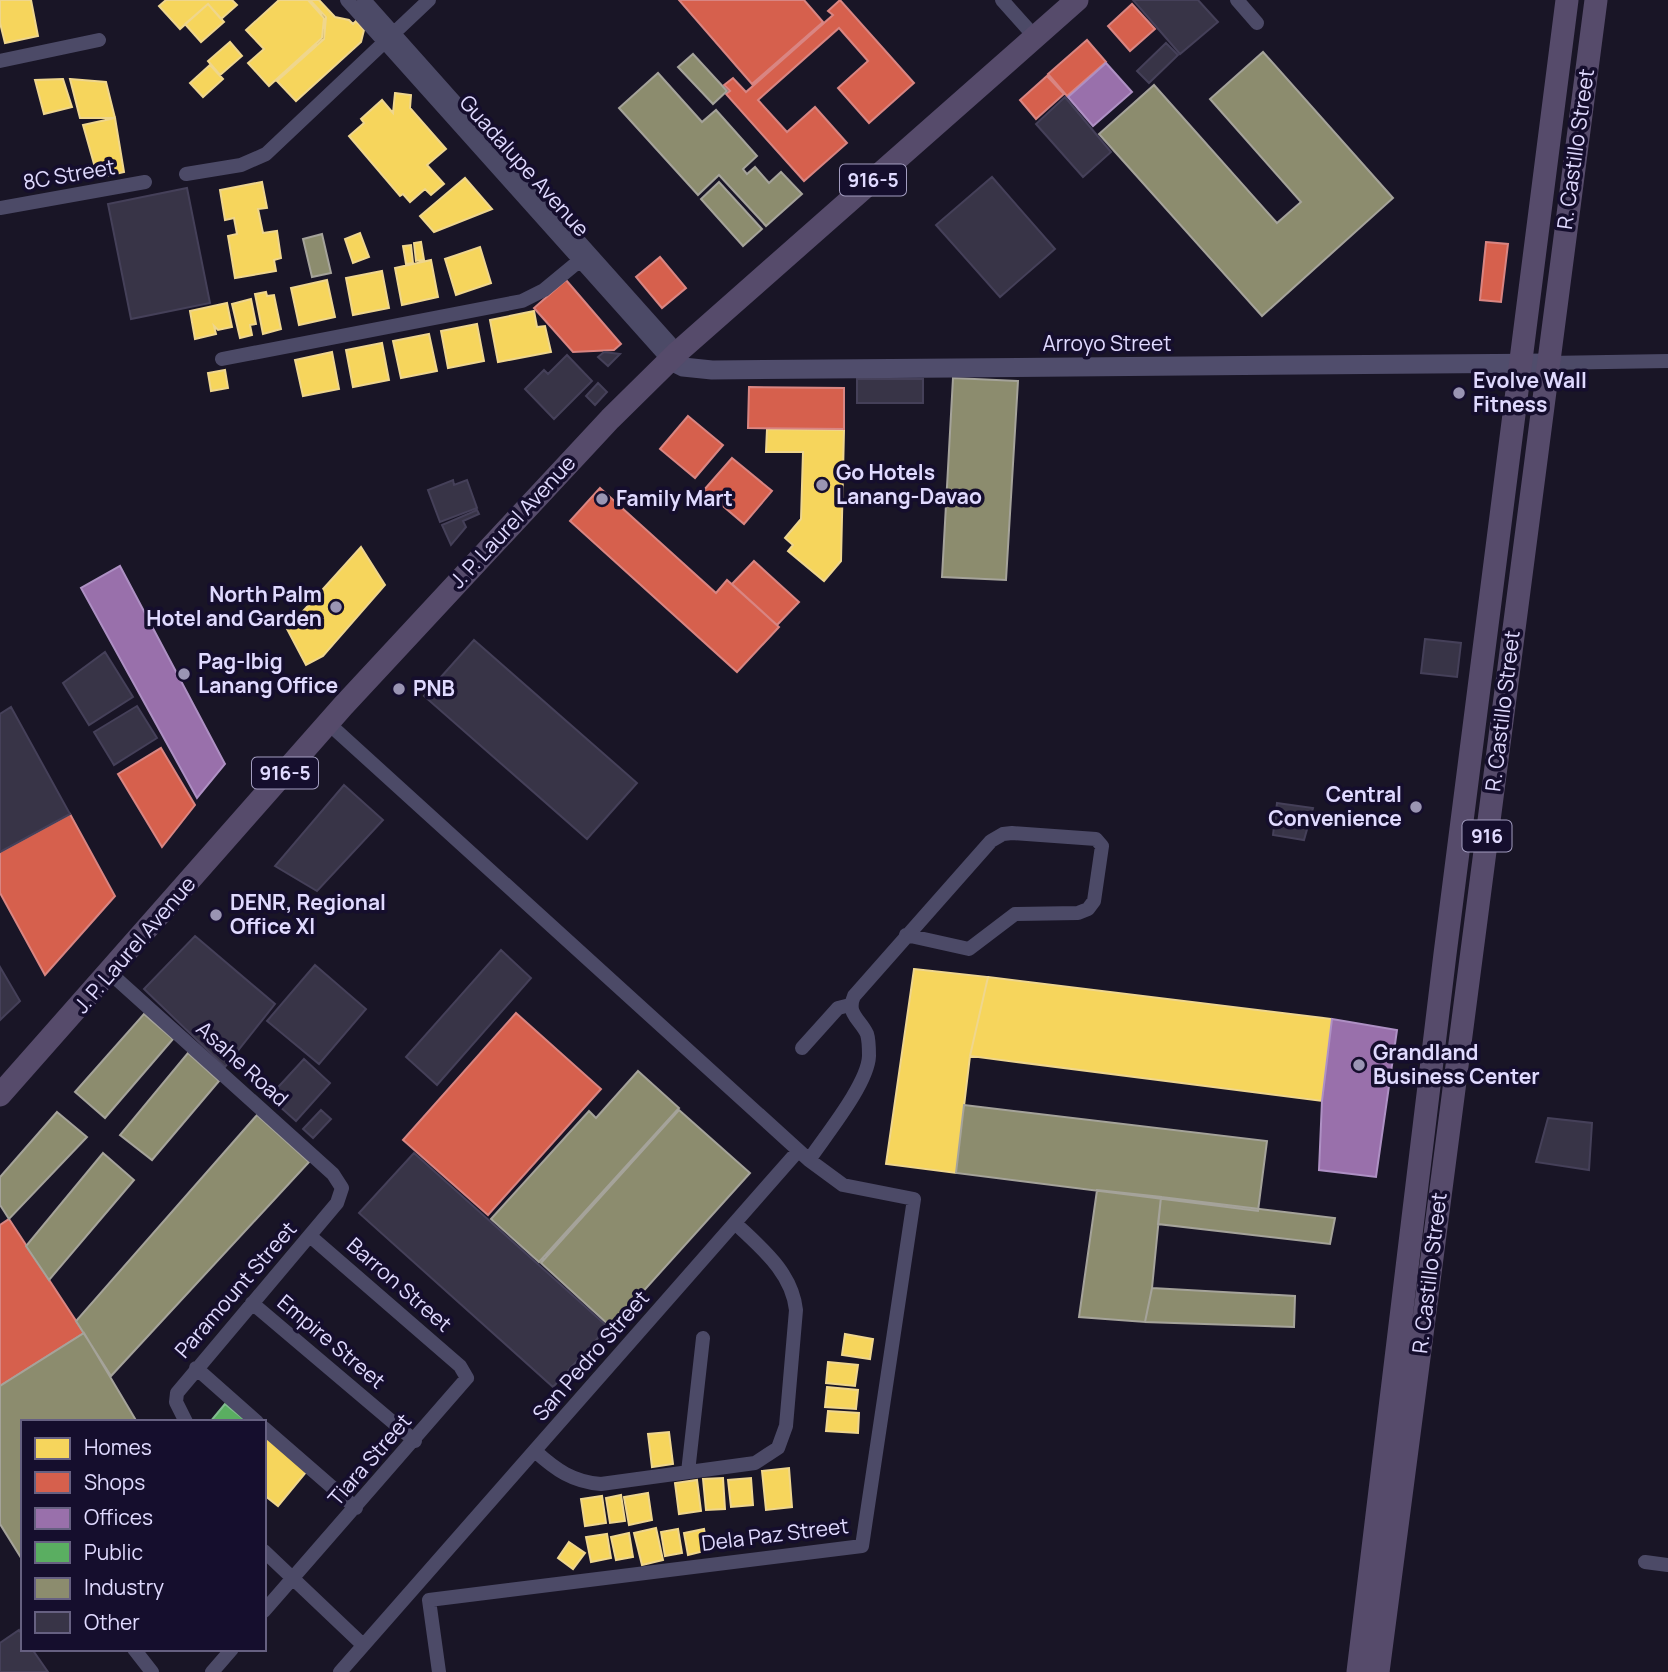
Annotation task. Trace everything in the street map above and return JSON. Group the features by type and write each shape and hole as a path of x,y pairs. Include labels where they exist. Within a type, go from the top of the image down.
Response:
{"main road":[{"name":"J. P. Laurel Avenue","path":"0,1096 328,723 576,455 673,356 1077,0"},
{"name":"R. Castillo Street","path":"1358,1672 1567,0"},
{"name":"R. Castillo Street","path":"1378,1672 1596,0"},
{"path":"1466,797 1492,799"}],"street":[{"name":"Guadalupe Avenue","path":"347,0 388,37 673,356"},
{"name":"Guadalupe Avenue","path":"363,0 388,37"},
{"path":"186,174 241,165 266,154 429,0"},
{"path":"1002,0 1035,37"},
{"path":"1237,0 1257,23"},
{"path":"0,61 99,40"},
{"name":"8C Street","path":"0,208 145,182"},
{"path":"222,359 522,301 544,290 585,257"},
{"name":"Arroyo Street","path":"673,356 694,369 1547,363"},
{"path":"1547,363 1668,361"},
{"path":"328,723 803,1156"},
{"path":"802,1048 838,1008 850,1005 860,987 906,935 991,841 1003,834 1096,839 1102,846 1094,901 1088,909 1077,913 1015,914 970,949 906,935"},
{"name":"Asahe Road","path":"110,973 333,1174 342,1188"},
{"name":"San Pedro Street","path":"340,1672 735,1223 803,1156 856,1088 869,1061 867,1035 852,1015 850,1005"},
{"name":"Dela Paz Street","path":"429,1600 862,1546 914,1199 842,1185 803,1156"},
{"name":"Paramount Street","path":"185,1420 176,1402 177,1393 337,1203 342,1188"},
{"path":"535,1451 553,1467 583,1483 601,1484 755,1463 778,1448 786,1426 795,1295 774,1261 735,1223"},
{"name":"Barron Street","path":"310,1236 460,1366"},
{"name":"Empire Street","path":"252,1303 415,1441"},
{"path":"688,1472 703,1338"},
{"name":"Tiara Street","path":"266,1609 465,1384 467,1378 460,1366"},
{"path":"196,1368 255,1420"},
{"path":"266,1430 356,1508"},
{"path":"266,1553 363,1645"},
{"path":"1645,1562 1668,1565"},
{"path":"414,1587 429,1600 439,1672"},
{"path":"136,1651 152,1672"},
{"path":"212,1672 230,1651"}],"building: Homes":[{"path":"0,0 31,0 38,36 5,43 0,23"},
{"path":"166,0 232,0 237,5 221,19 208,4 180,29 159,6"},
{"path":"279,0 308,0 324,18 322,38 269,86 248,63 264,49 246,30"},
{"path":"310,0 319,0 335,17 349,20 353,24 356,21 364,30 361,42 296,101 277,81 324,39 326,17"},
{"path":"208,4 224,22 201,42 185,24"},
{"path":"230,42 242,56 220,75 208,61"},
{"path":"210,65 223,79 203,97 190,83"},
{"path":"63,79 72,107 44,114 35,80"},
{"path":"70,79 106,82 115,118 80,118"},
{"path":"395,93 411,95 410,108 446,149 427,165 444,184 431,195 425,189 410,202 403,194 400,196 349,136 364,123 361,119 382,100 393,113"},
{"path":"115,118 124,172 98,178 83,125"},
{"path":"465,178 492,209 434,232 420,216"},
{"path":"262,182 267,208 258,209 263,233 277,231 281,258 274,260 276,271 235,278 228,236 237,234 234,218 225,220 220,190"},
{"path":"360,233 369,257 353,263 345,239"},
{"path":"421,242 424,260 416,261 414,243"},
{"path":"411,245 413,263 406,264 403,246"},
{"path":"480,247 491,283 456,295 445,259"},
{"path":"431,260 438,297 402,305 395,268"},
{"path":"382,271 389,308 353,315 346,278"},
{"path":"327,280 335,317 299,325 291,288"},
{"path":"266,292 267,296 274,295 281,329 263,334 255,294"},
{"path":"251,299 256,324 250,325 252,335 240,338 232,304"},
{"path":"227,303 232,327 218,330 214,326 216,334 195,339 190,311"},
{"path":"534,311 537,327 545,326 551,352 498,362 490,320"},
{"path":"477,324 484,361 448,368 441,331"},
{"path":"429,334 437,371 401,378 393,341"},
{"path":"382,343 389,380 353,387 346,350"},
{"path":"332,352 339,389 303,396 295,360"},
{"path":"225,370 228,388 211,391 208,373"},
{"name":"Go Hotels Lanang-Davao","path":"767,429 844,430 841,561 824,581 788,551 793,545 785,538 801,519 803,452 766,452"},
{"name":"North Palm Hotel and Garden","path":"361,547 385,585 323,656 306,665 287,629"},
{"path":"914,969 988,977 970,1056 956,1173 886,1164"},
{"path":"988,977 1332,1019 1322,1101 970,1056"},
{"path":"845,1334 873,1339 870,1359 842,1355"},
{"path":"828,1362 858,1365 855,1386 826,1383"},
{"path":"827,1387 858,1390 856,1409 825,1407"},
{"path":"828,1411 859,1413 858,1433 826,1431"},
{"path":"669,1432 673,1464 652,1467 648,1434"},
{"path":"266,1438 307,1471 278,1506 266,1497"},
{"path":"789,1468 792,1507 766,1510 762,1471"},
{"path":"723,1478 725,1509 706,1510 703,1479"},
{"path":"751,1478 753,1505 731,1507 728,1480"},
{"path":"697,1480 701,1511 679,1514 675,1483"},
{"path":"648,1493 652,1520 629,1525 624,1497"},
{"path":"621,1495 625,1521 610,1523 606,1498"},
{"path":"602,1496 606,1523 585,1526 581,1499"},
{"path":"656,1528 663,1560 642,1565 634,1533"},
{"path":"678,1529 682,1553 665,1556 661,1532"},
{"path":"704,1529 708,1550 688,1555 684,1533"},
{"path":"629,1533 633,1557 616,1560 611,1537"},
{"path":"607,1534 611,1558 591,1562 586,1537"},
{"path":"569,1542 585,1553 573,1569 558,1558"}],"building: Shops":[{"path":"679,0 804,0 823,22 752,84"},
{"path":"840,0 914,83 869,123 838,88 868,61 839,28 758,100 787,132 815,107 847,143 804,181 726,94 730,91 724,85 733,78 746,92 833,15 828,11"},
{"path":"1132,4 1155,29 1130,51 1108,26"},
{"path":"1087,40 1106,62 1067,96 1048,74"},
{"path":"1047,76 1064,94 1036,119 1020,100"},
{"path":"1486,242 1508,244 1501,302 1480,300"},
{"path":"660,257 686,288 662,308 636,277"},
{"path":"566,280 621,344 614,350 573,352 534,308"},
{"path":"749,387 844,388 844,429 748,428"},
{"path":"688,416 723,445 695,478 660,449"},
{"path":"732,458 772,491 744,524 704,490"},
{"path":"600,488 716,593 727,580 779,627 737,672 570,521"},
{"path":"754,561 799,602 777,625 732,584"},
{"path":"161,748 195,805 162,847 118,774"},
{"path":"70,814 115,896 45,975 0,893 0,852"},
{"path":"516,1013 601,1089 488,1215 403,1140"},
{"path":"9,1219 84,1333 0,1386 0,1225"}],"building: Offices":[{"path":"1106,63 1132,92 1093,126 1068,97"},
{"path":"120,566 225,764 197,798 81,588"},
{"name":"Grandland Business Center","path":"1332,1019 1397,1030 1376,1177 1319,1170 1322,1101"}],"building: Public":[{"path":"225,1404 245,1420 212,1420"}],"building: Industry":[{"path":"1263,52 1393,198 1262,316 1099,134 1154,85 1277,223 1301,202 1210,99"},
{"path":"693,54 727,91 713,104 678,67"},
{"path":"658,73 702,122 716,110 757,156 743,169 747,174 755,167 769,183 781,172 802,194 766,226 719,175 698,195 619,108"},
{"path":"719,182 762,229 743,246 701,199"},
{"path":"322,234 331,273 312,277 303,239"},
{"path":"953,378 1018,381 1006,580 942,577"},
{"path":"144,1014 173,1039 105,1118 75,1092"},
{"path":"188,1053 219,1081 152,1160 120,1135"},
{"path":"638,1071 679,1108 539,1262 491,1219 589,1111 596,1118"},
{"path":"964,1105 1267,1141 1258,1211 956,1173"},
{"path":"679,1110 750,1173 611,1327 541,1263"},
{"path":"57,1112 87,1137 9,1219 0,1205 0,1177"},
{"path":"257,1115 309,1162 111,1376 76,1321"},
{"path":"103,1153 134,1180 49,1280 26,1246"},
{"path":"1097,1190 1161,1197 1152,1288 1145,1322 1079,1317"},
{"path":"1161,1197 1335,1218 1330,1244 1158,1224"},
{"path":"1152,1288 1295,1296 1294,1327 1145,1322"},
{"path":"84,1333 136,1420 21,1420 21,1558 0,1524 0,1386"}],"building: Other":[{"path":"1133,0 1198,0 1218,22 1180,54"},
{"path":"1166,43 1178,55 1149,83 1137,71"},
{"path":"1065,97 1111,152 1083,177 1036,124"},
{"path":"992,177 1055,249 1000,297 936,225"},
{"path":"187,188 210,303 131,319 108,204"},
{"path":"604,352 620,354 608,366 598,357"},
{"path":"567,355 592,381 554,419 525,389 544,370 548,374"},
{"path":"857,379 923,379 923,403 857,403"},
{"path":"598,383 607,392 595,405 586,396"},
{"path":"453,480 454,485 467,480 477,508 440,522 428,490"},
{"path":"477,510 479,514 463,521 466,527 451,545 442,525"},
{"path":"1425,639 1461,643 1457,677 1421,673"},
{"path":"474,640 637,783 587,839 424,696"},
{"path":"105,652 133,697 89,725 63,683"},
{"path":"137,706 157,738 114,765 94,732"},
{"path":"11,707 70,814 0,852 0,714"},
{"path":"344,785 383,820 317,891 275,866"},
{"path":"1277,803 1313,808 1304,840 1273,835"},
{"path":"195,936 275,1004 225,1067 144,989"},
{"path":"501,950 531,978 437,1085 406,1057"},
{"path":"315,965 366,1009 319,1064 267,1021"},
{"path":"0,967 20,1001 0,1020"},
{"path":"304,1059 330,1083 296,1121 269,1097"},
{"path":"321,1110 331,1119 313,1138 303,1129"},
{"path":"1548,1118 1592,1123 1589,1170 1536,1162"},
{"path":"414,1153 608,1327 553,1387 359,1213"},
{"path":"19,1630 21,1651 33,1651 48,1672 0,1672 0,1643"}],"place":[{"name":"Evolve Wall Fitness","path":"1459,393"},
{"name":"Go Hotels Lanang-Davao","path":"822,485"},
{"name":"Family Mart","path":"602,499"},
{"name":"North Palm Hotel and Garden","path":"336,607"},
{"name":"Pag-Ibig Lanang Office","path":"184,674"},
{"name":"PNB","path":"399,689"},
{"name":"Central Convenience","path":"1416,807"},
{"name":"DENR, Regional Office XI","path":"216,915"},
{"name":"Grandland Business Center","path":"1359,1065"}]}
